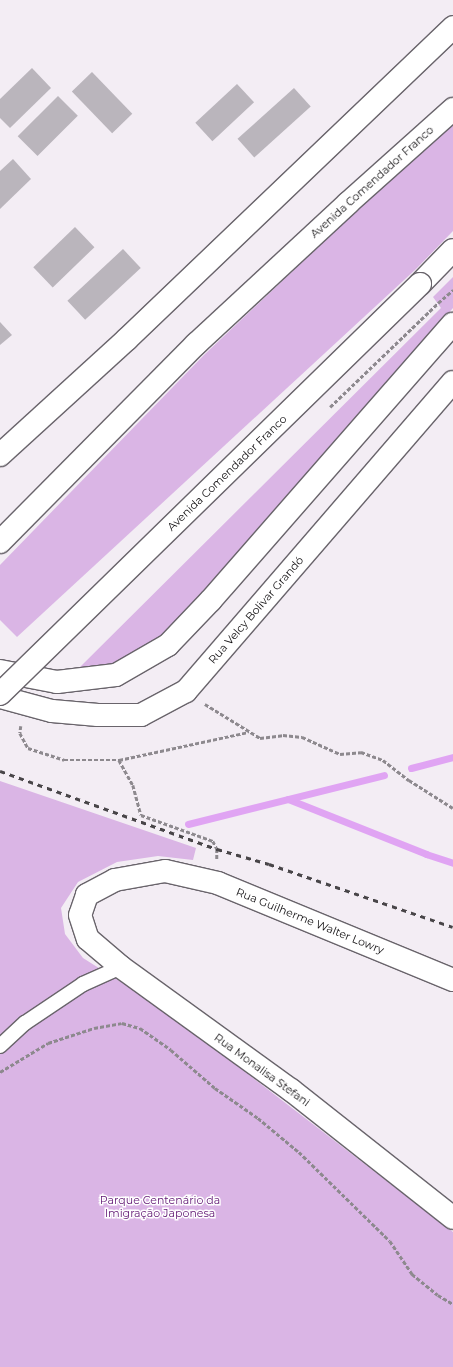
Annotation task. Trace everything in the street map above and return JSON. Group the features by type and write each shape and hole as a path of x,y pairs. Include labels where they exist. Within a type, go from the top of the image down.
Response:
{"main road":[{"path":"0,454 126,340 453,27"},
{"name":"Avenida Comendador Franco","path":"0,542 196,344 348,203 453,109"},
{"name":"Avenida Comendador Franco","path":"0,695 453,250"},
{"path":"0,671 57,682 116,675 168,645 211,600 453,324"},
{"name":"Rua Velcy Bolivar Grandó","path":"0,695 24,704 60,711 98,715 140,715 186,691 453,382"},
{"name":"Rua Guilherme Walter Lowry","path":"80,915 87,895 115,880 165,872 218,883 453,980"},
{"name":"Rua Monalisa Stefani","path":"80,915 88,939 121,967 291,1090 453,1218"}],"lane":[{"path":"0,1046 25,1024 82,984 121,967"}],"path":[{"path":"438,303 453,290"},
{"path":"186,691 260,738 283,735 302,737 340,754 361,752 383,760 408,780 453,808"},
{"path":"24,704 20,733 28,748 64,760 119,760 249,732"},
{"path":"119,760 133,785 141,814 213,840 217,849 218,883"},
{"path":"0,1072 48,1043 94,1028 122,1023 140,1028 171,1050 215,1088 258,1118 299,1152 390,1241 412,1274 438,1295 453,1304"}],"green space":[{"path":"453,125 453,231 416,269 17,637 0,620 0,565 204,355 352,215"},
{"path":"453,277 453,308 175,624 130,665 77,670 441,308 433,297"},
{"name":"Parque Centenário da Imigração Japonesa","path":"0,781 196,848 193,860 158,856 117,862 78,882 61,908 65,934 83,958 162,1008 453,1232 453,1367 0,1367"}],"building":[{"path":"32,68 51,88 10,128 0,118 0,99"},
{"path":"92,72 132,114 112,133 72,91"},
{"path":"237,84 254,102 212,141 195,123"},
{"path":"294,88 311,107 254,157 238,139"},
{"path":"58,96 78,116 37,156 18,136"},
{"path":"13,159 31,179 0,209 0,171"},
{"path":"75,227 94,247 53,287 33,267"},
{"path":"123,249 141,268 85,320 67,301"},
{"path":"0,322 12,335 0,345"}],"waterway":[{"path":"411,768 453,757"},
{"path":"188,824 384,775"},
{"path":"288,799 426,854 453,863"}],"railway":[{"path":"0,771 217,849 269,864 453,927"}]}
